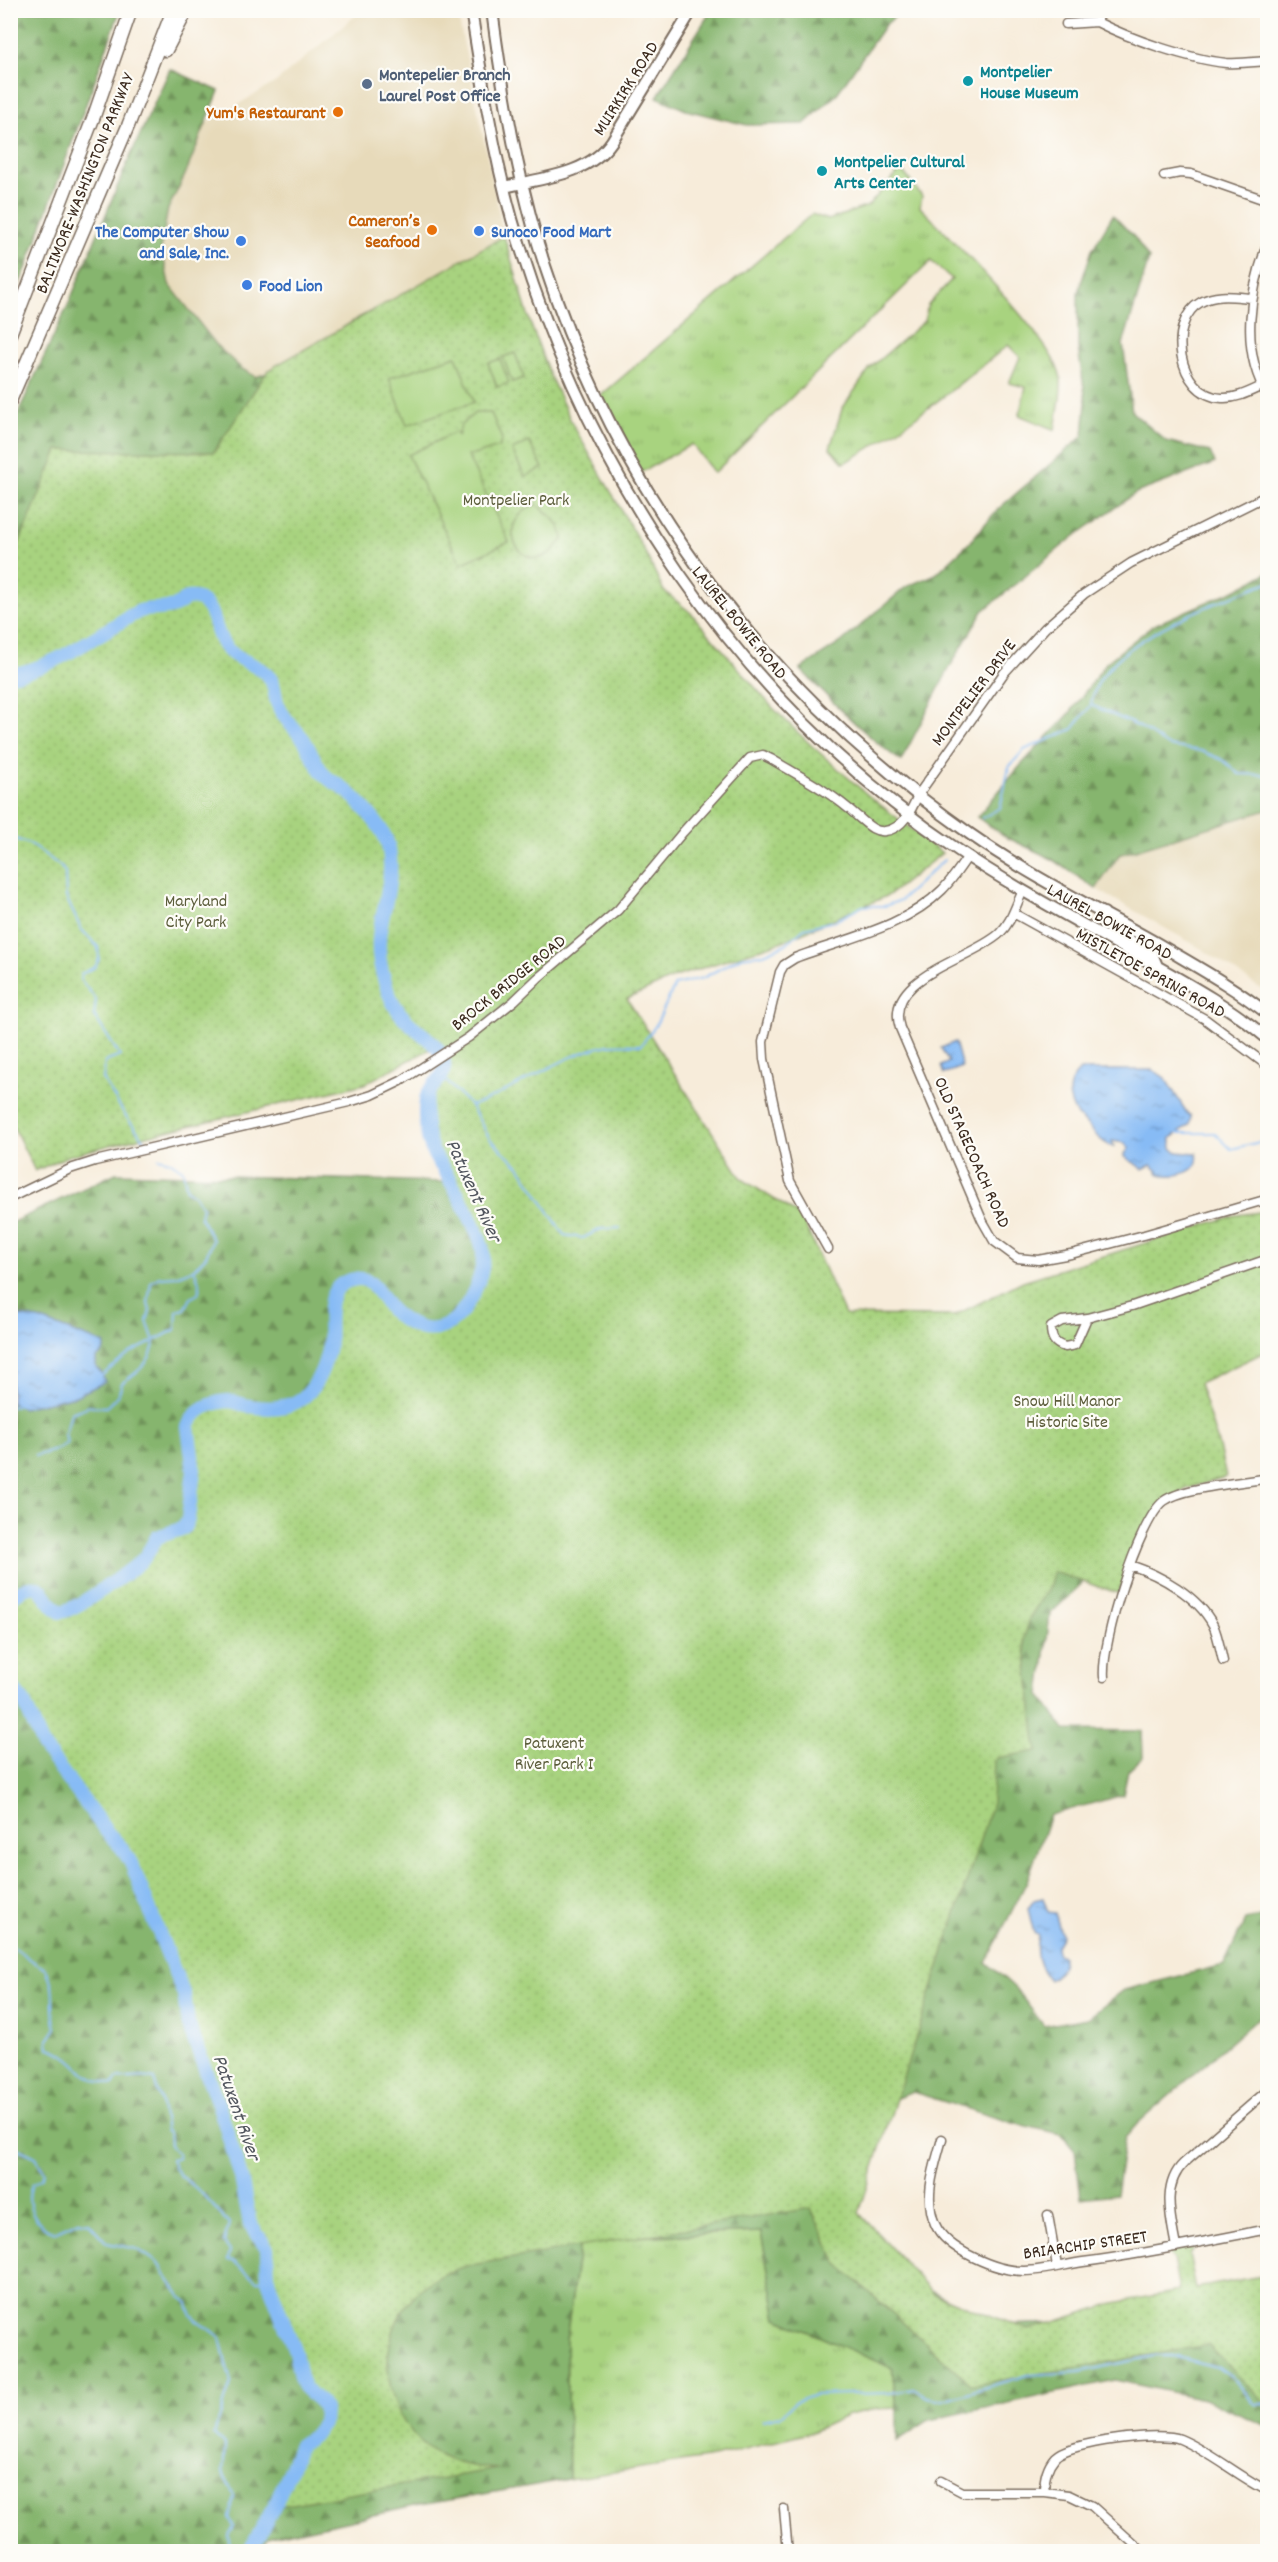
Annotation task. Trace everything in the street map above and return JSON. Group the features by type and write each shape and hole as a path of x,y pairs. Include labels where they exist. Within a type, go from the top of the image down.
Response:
{"highway":[{"name":"BALTIMORE-WASHINGTON PARKWAY","path":"10,334 94,116 131,10"},
{"name":"BALTIMORE-WASHINGTON PARKWAY","path":"10,401 128,126 173,10"},
{"path":"128,126 188,10"}],"main road":[{"name":"LAUREL BOWIE ROAD","path":"471,10 484,92 504,187 540,305 567,373 602,449 657,543 719,627 771,688 860,776 910,815 1023,891 1157,966 1233,1012 1268,1039"},
{"name":"LAUREL BOWIE ROAD","path":"492,10 502,89 544,263 589,377 623,448 662,514 726,606 779,668 824,714 918,795 999,853 1221,980 1268,1014"},
{"name":"MUIRKIRK ROAD","path":"504,187 579,168 606,150 692,10"},
{"path":"1104,913 1110,929 1152,954 1157,966"}],"street":[{"path":"1097,22 1101,10"},
{"path":"1066,24 1097,22 1152,43 1216,61 1237,63 1268,61"},
{"path":"1164,176 1180,173 1191,174 1268,201"},
{"path":"1268,242 1252,298 1252,349 1256,371 1268,396"},
{"path":"1252,298 1218,296 1196,305 1184,324 1182,362 1192,383 1209,395 1229,398 1262,386"},
{"name":"MONTPELIER DRIVE","path":"910,815 918,795 1004,673 1046,628 1084,594 1131,563 1268,495"},
{"name":"BROCK BRIDGE ROAD","path":"10,1198 70,1169 95,1161 349,1102 388,1087 433,1061 492,1020 557,961 605,922 735,772 756,755 771,759 833,796 869,827 878,831 892,828 910,815"},
{"path":"828,1249 790,1181 764,1059 763,1042 780,972 784,965 795,958 876,929 919,908 941,892 968,856"},
{"name":"OLD STAGECOACH ROAD","path":"1023,891 1015,914 995,938 912,986 901,1000 898,1012 900,1028 982,1220 994,1241 1017,1257 1038,1260 1144,1235 1268,1199"},
{"name":"MISTLETOE SPRING ROAD","path":"1015,914 1206,1019 1268,1066"},
{"path":"1087,1318 1075,1345 1065,1347 1054,1342 1051,1327 1062,1321 1087,1318 1132,1306 1268,1259"},
{"path":"1104,1677 1103,1664 1117,1605 1130,1565 1156,1510 1165,1500 1196,1490 1268,1478"},
{"path":"1130,1565 1177,1588 1203,1611 1213,1625 1224,1661"},
{"path":"1176,2247 1170,2202 1174,2174 1268,2091"},
{"name":"BRIARCHIP STREET","path":"942,2139 930,2190 932,2215 940,2233 954,2246 968,2254 1003,2268 1024,2271 1176,2247 1268,2229"},
{"path":"1048,2215 1057,2266"},
{"path":"1044,2492 1046,2471 1054,2458 1062,2452 1080,2446 1164,2436 1180,2439 1203,2451 1268,2491"},
{"path":"941,2481 956,2491 972,2493 1044,2492 1069,2495 1087,2502 1143,2552"},
{"path":"784,2509 788,2552"}],"shaded area":[{"path":"361,11 457,11 504,236 256,377 242,369 218,347 169,284 161,246 168,209 205,124 276,82"},
{"path":"1267,810 1267,993 1202,949 1096,889 1118,855"}],"green space":[{"path":"11,10 120,11 11,304"},
{"path":"711,11 902,11 885,25 836,95 804,124 747,125 686,110 657,97"},
{"path":"170,69 219,91 185,175 168,209 161,246 169,284 218,347 242,369 256,377 275,370 360,317 503,245 11,666 11,428 68,305 128,161"},
{"path":"901,169 922,196 920,207 1000,291 1042,342 1056,364 1061,386 1055,430 1019,415 1026,387 1009,383 1020,357 1008,345 929,408 844,463 830,448 842,409 870,368 924,321 928,305 952,279 931,261 714,473 692,444 638,474 598,398 812,214 828,220 868,206"},
{"path":"1113,215 1135,238 1149,259 1123,344 1132,412 1166,441 1210,452 1215,463 1136,493 1072,538 983,611 952,663 901,761 861,729 800,669 840,643 906,587 936,574 969,543 997,510 1083,436 1086,402 1078,348 1078,292 1092,250"},
{"name":"Patuxent River Park I","path":"504,236 531,325 550,376 573,425 644,550 664,591 690,612 773,708 812,746 869,796 942,853 889,895 783,941 675,977 627,999 742,1179 801,1216 845,1315 954,1316 1023,1281 1236,1215 1267,1211 1267,1351 1199,1383 1226,1477 1186,1489 1155,1512 1118,1593 1053,1572 1050,1585 1030,1617 1024,1639 1037,1751 997,1758 994,1762 992,1803 859,2213 934,2294 1029,2330 1114,2303 1179,2291 1173,2259 1165,2252 1195,2247 1189,2255 1196,2288 1267,2275 1267,2405 1208,2345 972,2385 837,2263 811,2208 471,2265 438,2277 421,2289 405,2307 394,2329 389,2352 389,2376 394,2400 404,2421 419,2440 439,2455 460,2463 497,2469 274,2507 300,2445 313,2436 323,2423 324,2409 321,2403 304,2387 300,2377 295,2351 268,2280 267,2248 250,2224 241,2177 221,2112 188,2023 184,1995 131,1863 122,1848 107,1832 43,1746 24,1702 11,1685 11,1598 30,1587 35,1587 60,1612 67,1610 103,1589 138,1563 146,1556 157,1537 184,1528 188,1519 194,1470 188,1427 190,1421 203,1408 215,1403 229,1401 252,1407 275,1408 296,1402 308,1393 317,1380 327,1356 330,1307 336,1292 342,1286 354,1279 365,1279 373,1285 389,1308 402,1318 420,1327 430,1330 438,1329 453,1320 472,1294 481,1271 482,1246 449,1177 431,1149 426,1120 426,1103 429,1093 444,1070 436,1046 364,1084 68,1156 35,1171 11,1122 11,563 58,450 214,452 268,370"},
{"path":"515,353 524,378 512,382 503,357"},
{"path":"456,356 474,402 407,425 389,378"},
{"path":"500,359 509,383 497,387 488,363"},
{"path":"475,413 491,413 502,439 499,447 467,455 509,542 461,564 408,455 456,432 458,436 461,425"},
{"path":"529,442 543,468 525,477 512,450"},
{"path":"536,504 558,524 563,540 548,555 536,558 527,556 520,550 513,532 515,522 522,512"},
{"path":"1267,573 1267,810 1119,855 1096,889 1052,859 1008,838 977,817 1021,765 1070,713 1106,663 1152,626 1235,590"},
{"name":"Patuxent River Park I","path":"116,1173 731,1190 948,1511 1097,1569 1050,1614 1040,1695 1065,1730 1142,1731 1143,1757 1128,1771 1123,1795 1050,1815 1027,1881 986,1962 1015,1988 1044,2026 1088,2018 1124,1990 1224,1965 1245,1920 1267,1916 1267,2010 1137,2124 1125,2138 1116,2194 1081,2198 1075,2151 1061,2134 1013,2123 913,2092 857,2113 849,2217 899,2274 999,2325 1092,2322 1267,2290 1267,2426 1204,2399 1115,2380 929,2420 897,2441 897,2408 892,2368 777,2318 761,2232 580,2238 566,2340 569,2479 415,2506 267,2538 260,2551 11,2552 11,1223"},
{"path":"761,2232 777,2318 892,2368 897,2408 876,2409 848,2415 809,2433 713,2457 569,2479 566,2340 580,2239"}],"water":[{"path":"955,1042 962,1067 944,1074 941,1066 949,1062 941,1048"},
{"path":"1080,1070 1153,1070 1165,1078 1191,1116 1190,1124 1171,1138 1171,1144 1175,1151 1197,1153 1195,1166 1177,1175 1163,1175 1157,1173 1151,1165 1143,1169 1124,1156 1129,1148 1125,1143 1112,1141 1114,1146 1111,1146 1100,1139 1077,1116 1071,1103 1070,1086"},
{"path":"11,1317 39,1319 105,1344 103,1353 96,1358 96,1367 105,1382 76,1396 23,1408 11,1403"},
{"path":"1043,1898 1048,1912 1055,1913 1062,1936 1056,1946 1057,1953 1063,1957 1062,1965 1049,1980 1038,1960 1036,1948 1038,1936 1034,1933 1028,1909 1034,1900"}],"waterway":[{"path":"1091,705 1099,682 1114,662 1137,644 1191,614 1268,582"},
{"name":"Patuxent River","path":"10,675 51,662 140,611 171,607 191,598 207,606 223,644 228,650 266,673 273,685 280,710 304,740 322,772 361,805 386,839 390,871 379,939 381,968 388,992 396,1007 406,1020 431,1041 444,1061 443,1073 428,1093 426,1100 425,1122 428,1137 433,1154 476,1229 483,1255 478,1282 463,1311 443,1327 432,1330 406,1322 392,1311 368,1281 356,1279 345,1282 332,1296 329,1315 329,1345 317,1380 304,1397 292,1404 270,1408 231,1401 222,1402 209,1405 190,1421 188,1427 194,1470 188,1519 184,1528 157,1537 146,1556 138,1563 103,1589 67,1610 60,1612 40,1589 35,1587 21,1590 10,1598"},
{"path":"982,818 1000,808 1009,767 1024,750 1073,729 1091,705 1140,727 1168,746 1201,751 1223,760 1239,774 1268,775"},
{"path":"10,837 32,845 65,872 66,897 81,929 98,947 99,959 95,967 81,974 81,980 96,1000 94,1015 120,1056 105,1062 103,1079 125,1115 146,1142"},
{"path":"442,1077 471,1106 573,1056 608,1045 641,1045 656,1025 675,985 703,978 741,957 764,954 786,944 804,928 835,921 863,906 885,906 901,900 944,860"},
{"path":"471,1106 490,1139 519,1166 564,1235 583,1238 601,1229 620,1228"},
{"path":"1177,1133 1215,1133 1231,1149 1268,1140"},
{"path":"35,1456 55,1450 67,1443 65,1434 71,1413 89,1406 106,1407 118,1393 122,1383 148,1360 154,1341 176,1329 177,1311 185,1309 191,1298 198,1294 200,1285 194,1269 206,1256 213,1240 200,1217 202,1207 195,1195 187,1190 183,1170 170,1161 159,1158"},
{"path":"100,1377 130,1353 154,1341 147,1321 150,1311 148,1303 151,1282 159,1277 176,1276 194,1269"},
{"path":"10,1407 19,1405"},
{"name":"Patuxent River","path":"10,1685 24,1702 43,1746 107,1832 122,1848 131,1863 184,1995 188,2023 221,2112 241,2177 250,2224 267,2248 268,2280 295,2352 300,2377 304,2387 321,2403 324,2409 323,2423 313,2436 300,2445 274,2507 249,2552"},
{"path":"10,1945 46,1969 50,1977 56,2028 48,2040 49,2048 64,2055 88,2076 98,2081 113,2084 117,2078 154,2079 162,2104 170,2145 178,2155 177,2158 171,2160 173,2165 179,2174 229,2223 224,2243 230,2251 228,2260 233,2261 256,2280 268,2280"},
{"path":"10,2145 36,2157 44,2173 41,2179 32,2184 29,2199 32,2212 41,2224 54,2232 79,2221 89,2223 107,2243 137,2249 157,2262 180,2296 188,2302 192,2315 220,2338 231,2383 214,2434 225,2446 223,2472 234,2497 229,2517 234,2527 229,2536 232,2552"},
{"path":"763,2420 780,2416 795,2402 814,2395 889,2393 915,2389 927,2397 943,2400 1027,2375 1079,2372 1154,2356 1173,2356 1217,2367 1235,2380 1255,2404 1268,2404"}],"place":[{"name":"Montpelier House Museum","path":"968,81"},
{"name":"Montepelier Branch Laurel Post Office","path":"367,84"},
{"name":"Yum's Restaurant","path":"338,112"},
{"name":"Montpelier Cultural Arts Center","path":"822,171"},
{"name":"Cameron’s Seafood","path":"432,230"},
{"name":"Sunoco Food Mart","path":"479,231"},
{"name":"The Computer Show and Sale, Inc.","path":"241,241"},
{"name":"Food Lion","path":"247,285"}],"park label":[{"name":"Montpelier Park","path":"516,499"},
{"name":"Maryland City Park","path":"196,910"},
{"name":"Snow Hill Manor Historic Site","path":"1067,1410"}]}
